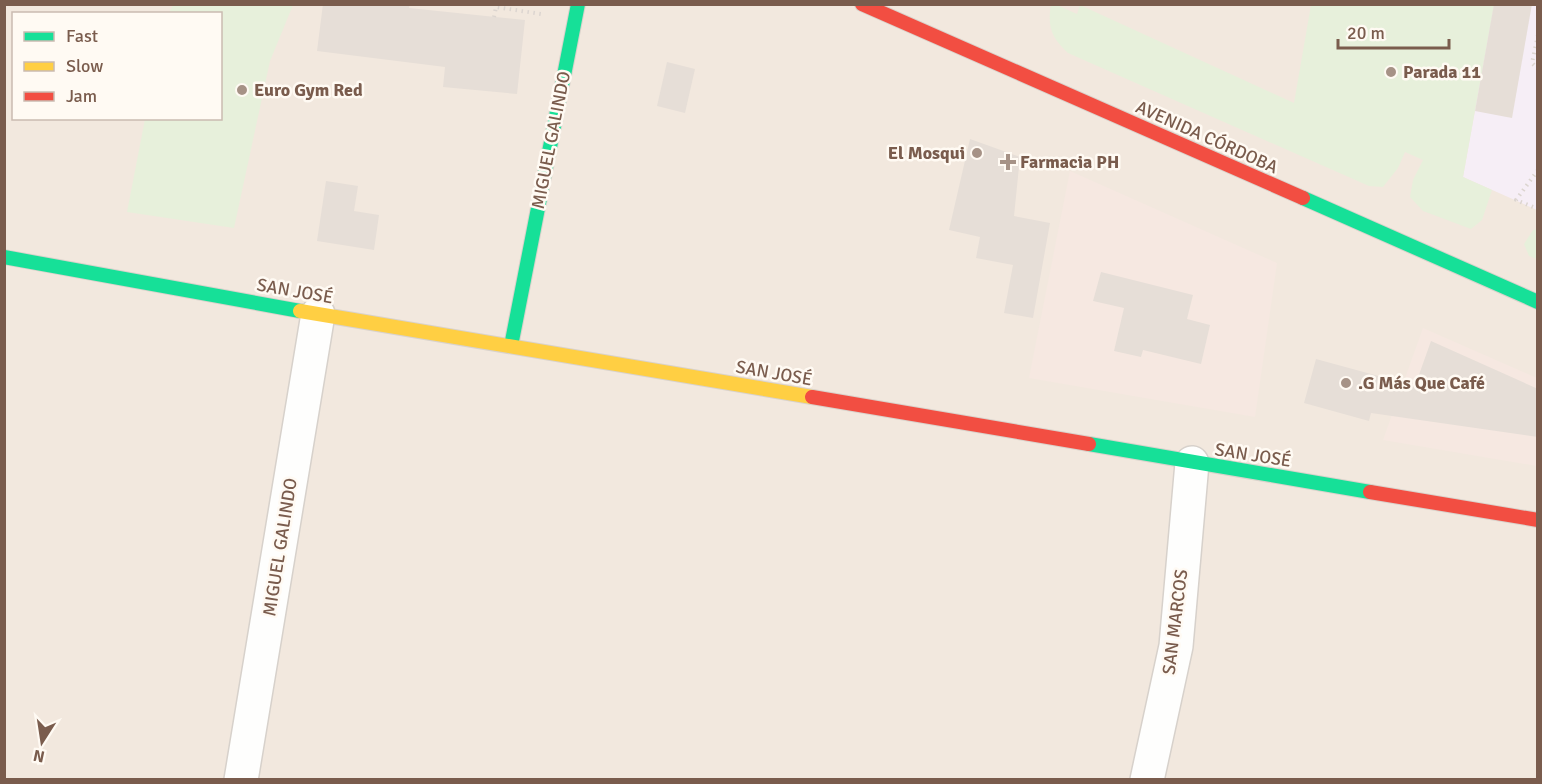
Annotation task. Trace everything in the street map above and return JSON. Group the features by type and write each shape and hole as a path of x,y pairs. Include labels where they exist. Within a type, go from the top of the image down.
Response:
{"street":[{"name":"MIGUEL GALINDO","path":"511,346 578,4"},
{"name":"AVENIDA CÓRDOBA","path":"862,4 1538,302"},
{"name":"SAN JOSÉ","path":"4,257 318,314 1538,520"},
{"name":"MIGUEL GALINDO","path":"241,780 318,314"},
{"name":"SAN MARCOS","path":"1147,780 1176,646 1192,463"}],"path":[{"path":"494,16 495,7 575,19"},
{"path":"1538,35 1532,63 1538,69"},
{"path":"1538,170 1516,200 1538,209"}],"shaded area":[{"path":"5,5 1537,5 1537,779 5,779"},
{"path":"1494,5 1537,5 1537,210 1463,177"},
{"path":"1070,171 1277,263 1255,417 1029,378"},
{"path":"1423,328 1537,378 1537,466 1383,440"}],"green space":[{"name":"Euro Gym Red","path":"173,5 293,5 270,61 234,228 127,212 145,120 222,120 222,12 170,12"},
{"path":"1051,5 1057,5 1077,14 1080,5 1294,103 1311,5 1494,5 1463,177 1492,190 1482,220 1471,229 1423,211 1410,197 1413,180 1423,160 1405,152 1398,168 1383,187 1369,186 1068,53 1052,32"},
{"path":"1538,229 1537,259 1529,256 1524,244 1533,230"}],"building":[{"path":"323,4 410,4 409,8 525,20 517,94 443,87 445,67 317,51"},
{"path":"1494,4 1532,4 1512,118 1475,111"},
{"path":"667,62 695,69 685,113 657,106"},
{"path":"970,139 1020,157 1014,216 1050,223 1033,318 1004,313 1013,265 976,258 980,237 949,230"},
{"path":"326,181 358,186 354,211 379,215 374,250 317,241"},
{"path":"1101,272 1193,295 1187,319 1210,325 1201,364 1143,350 1141,357 1114,351 1124,308 1093,301"},
{"path":"1431,341 1538,389 1538,437 1371,413 1369,421 1304,403 1316,359 1415,386"}],"traffic: fast":[{"path":"511,346 578,4"},
{"path":"1303,198 1538,302"},
{"path":"4,257 300,311"},
{"path":"1089,444 1370,492"}],"traffic: slow":[{"path":"300,311 812,397"}],"traffic: jam":[{"path":"862,4 1303,198"},
{"path":"812,397 1089,444"},
{"path":"1370,492 1538,520"}],"place":[{"name":"Parada 11","path":"1391,72"},
{"name":"Euro Gym Red","path":"242,90"},
{"name":"El Mosqui","path":"977,153"},
{"name":"Farmacia PH","path":"1008,162"},
{"name":".G Más Que Café","path":"1346,383"}]}
